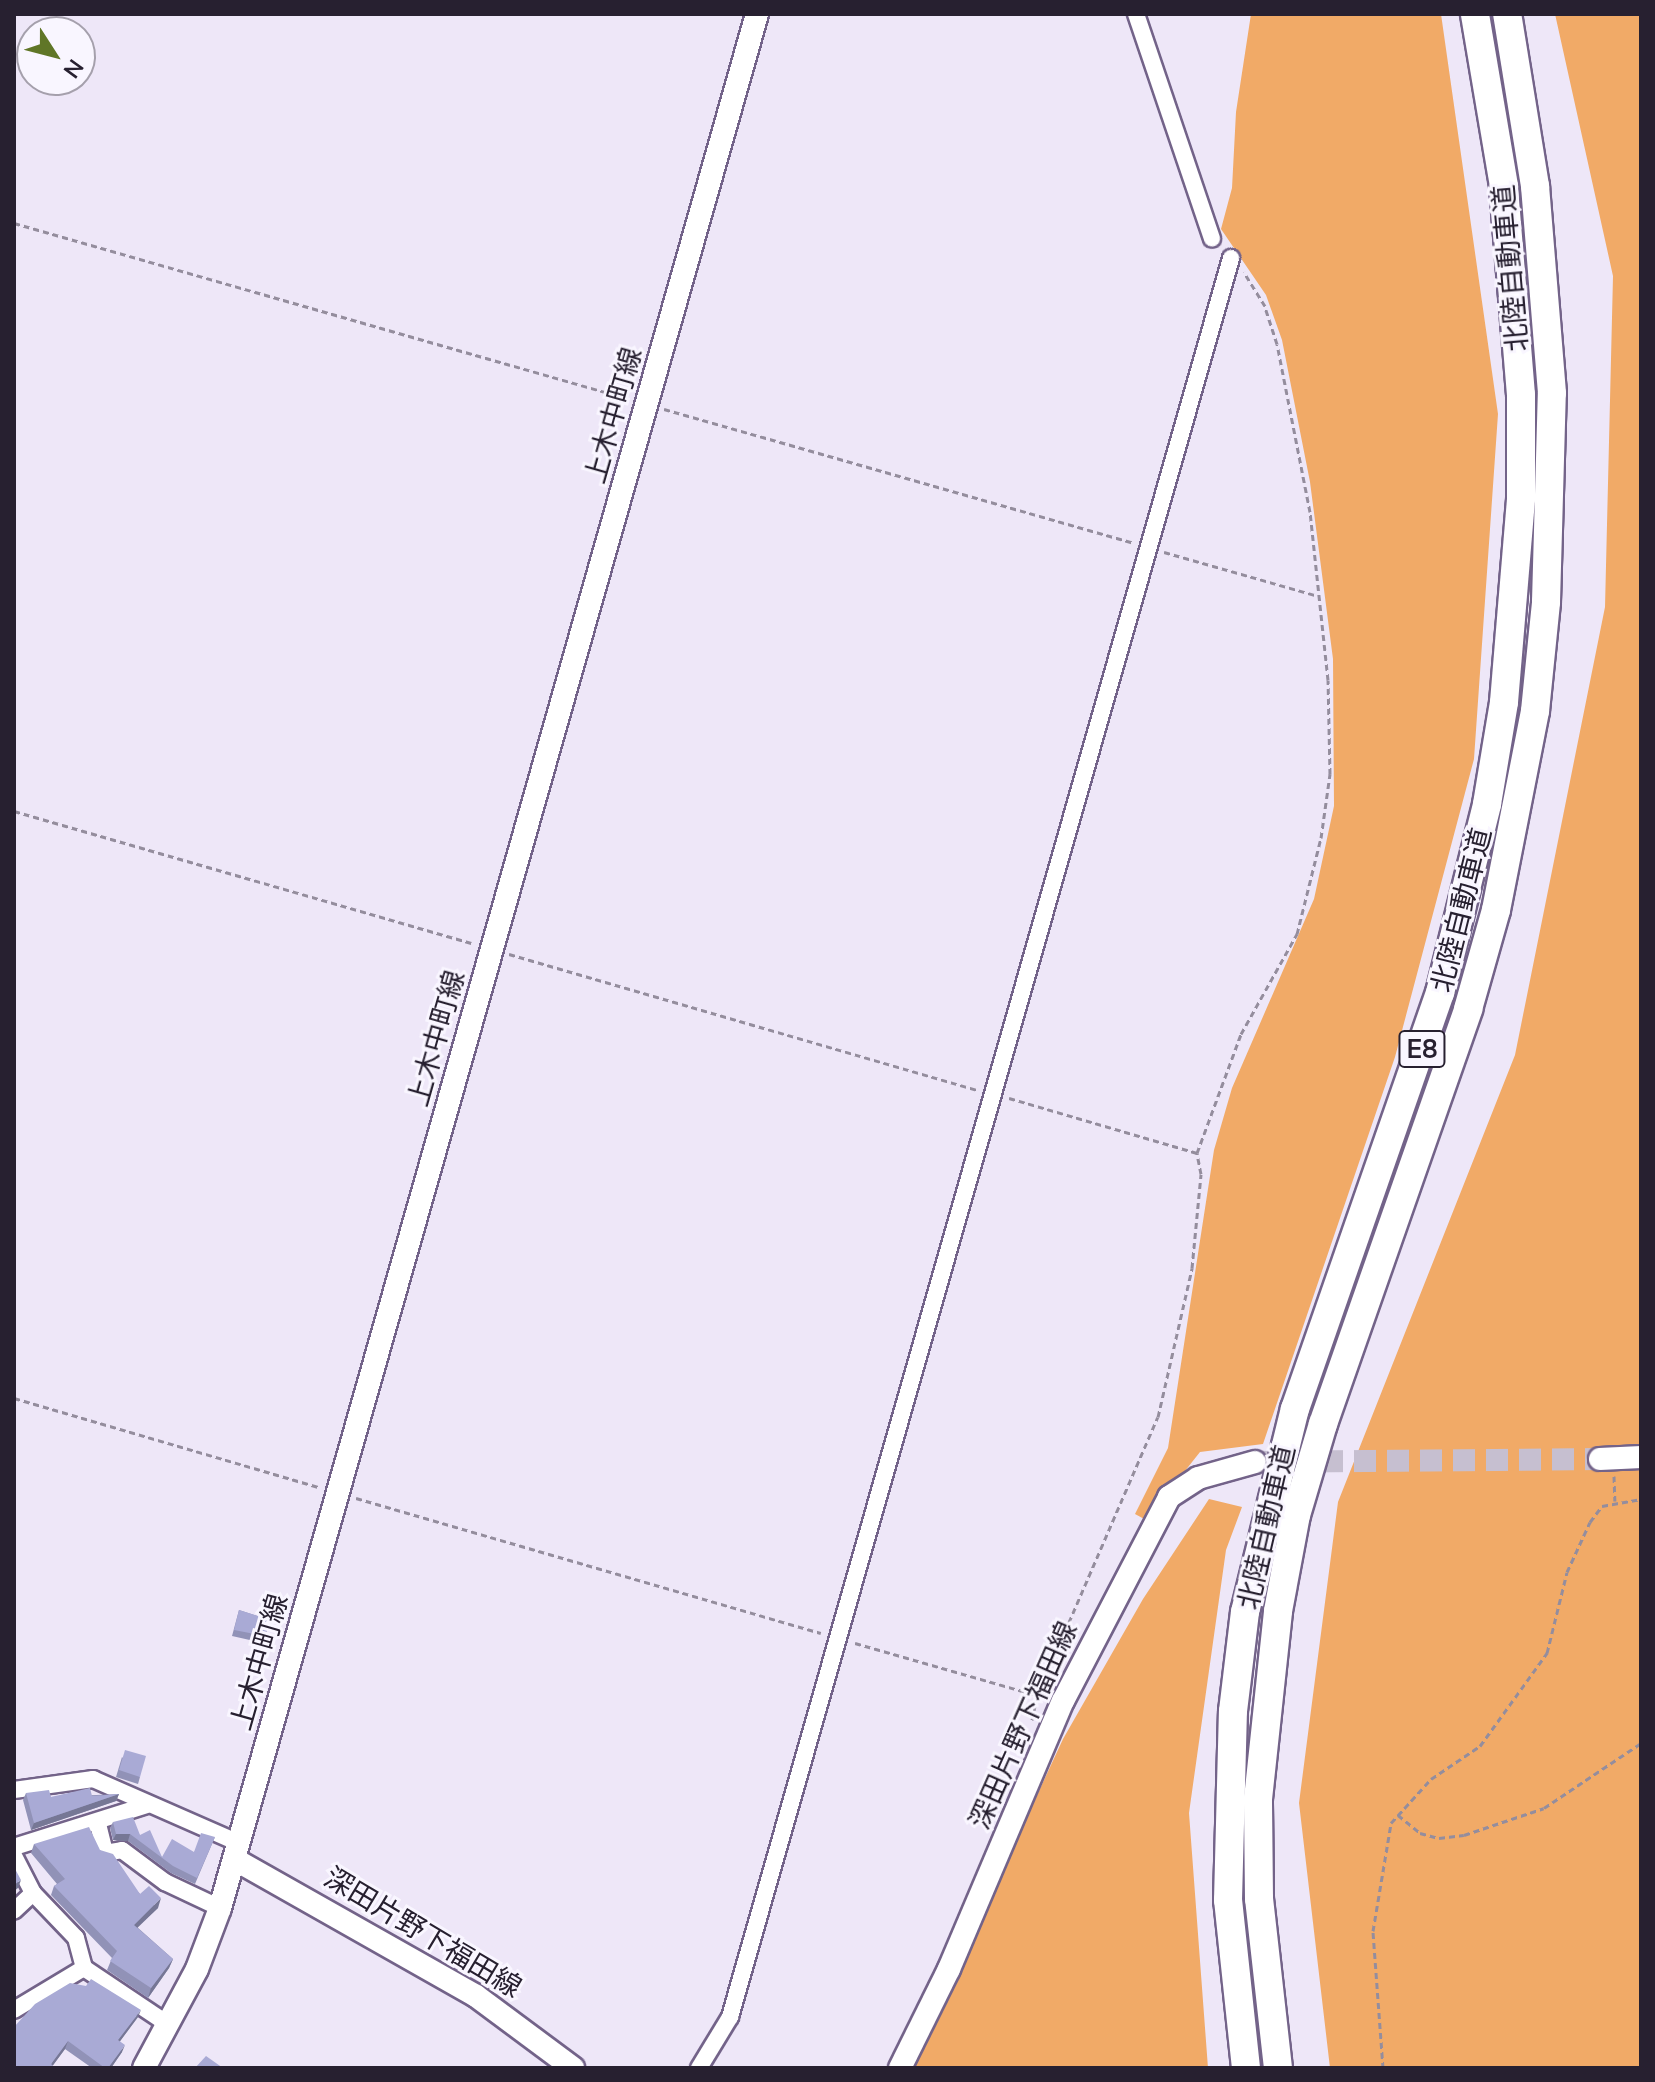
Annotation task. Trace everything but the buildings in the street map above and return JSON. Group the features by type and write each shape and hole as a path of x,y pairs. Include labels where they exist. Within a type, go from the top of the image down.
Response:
{"highway":[{"name":"北陸自動車道","path":"1246,2068 1228,1900 1233,1711 1245,1612 1295,1409 1410,1086 1463,912 1487,804 1510,645 1521,498 1515,293 1475,14"},
{"name":"北陸自動車道","path":"1278,2068 1259,1899 1258,1799 1265,1705 1280,1598 1323,1424 1468,1009 1496,910 1535,711 1546,602 1552,393 1535,186 1507,14"}],"main road":[{"name":"上木中町線","path":"144,2068 169,2025 220,1908 757,14"},
{"path":"1600,1459 1641,1457"},
{"name":"深田片野下福田線","path":"900,2068 949,1969 1063,1701 1169,1497 1198,1478 1255,1462"},
{"name":"深田片野下福田線","path":"237,1851 476,1996 573,2068"}],"street":[{"path":"1136,14 1212,238"},
{"path":"699,2068 730,2017 1231,258"},
{"path":"14,1790 93,1779 237,1851"},
{"path":"14,1847 98,1824 147,1805"},
{"path":"98,1824 105,1853 122,1850 165,1882 220,1908"},
{"path":"14,1856 33,1893 76,1938 84,1968 169,2025"},
{"path":"14,1911 33,1893"},
{"path":"14,2010 84,1968"}],"path":[{"path":"1030,1725 1037,1696 1131,1487 1171,1377 1192,1268 1201,1174 1197,1153 1241,1034 1297,934 1321,838 1330,774 1326,634 1310,512 1277,344 1265,306 1231,258"},
{"path":"14,811 1197,1153"},
{"path":"14,1398 1037,1696"},
{"path":"1383,2068 1373,1931 1387,1834 1402,1809 1431,1779 1480,1746 1515,1701 1555,1637 1567,1572 1590,1522 1602,1506 1641,1499"},
{"path":"1398,1815 1420,1833 1439,1838 1464,1835 1555,1802 1641,1743"}],"shaded area":[{"path":"1251,14 1441,14 1498,414 1474,759 1395,1057 1263,1444 1200,1452 1146,1520 1135,1514 1168,1448 1214,1150 1232,1088 1314,899 1334,806 1333,659 1310,482 1282,340 1266,295 1221,229 1232,188 1236,112"},
{"path":"1555,14 1641,14 1641,2068 1330,2068 1299,1803 1338,1502 1515,1055 1605,607 1613,276"},
{"path":"1209,1499 1242,1507 1226,1550 1189,1813 1208,2068 911,2068 1063,1739 1143,1599"}],"tunnel":[{"path":"1255,1462 1600,1459"}]}
